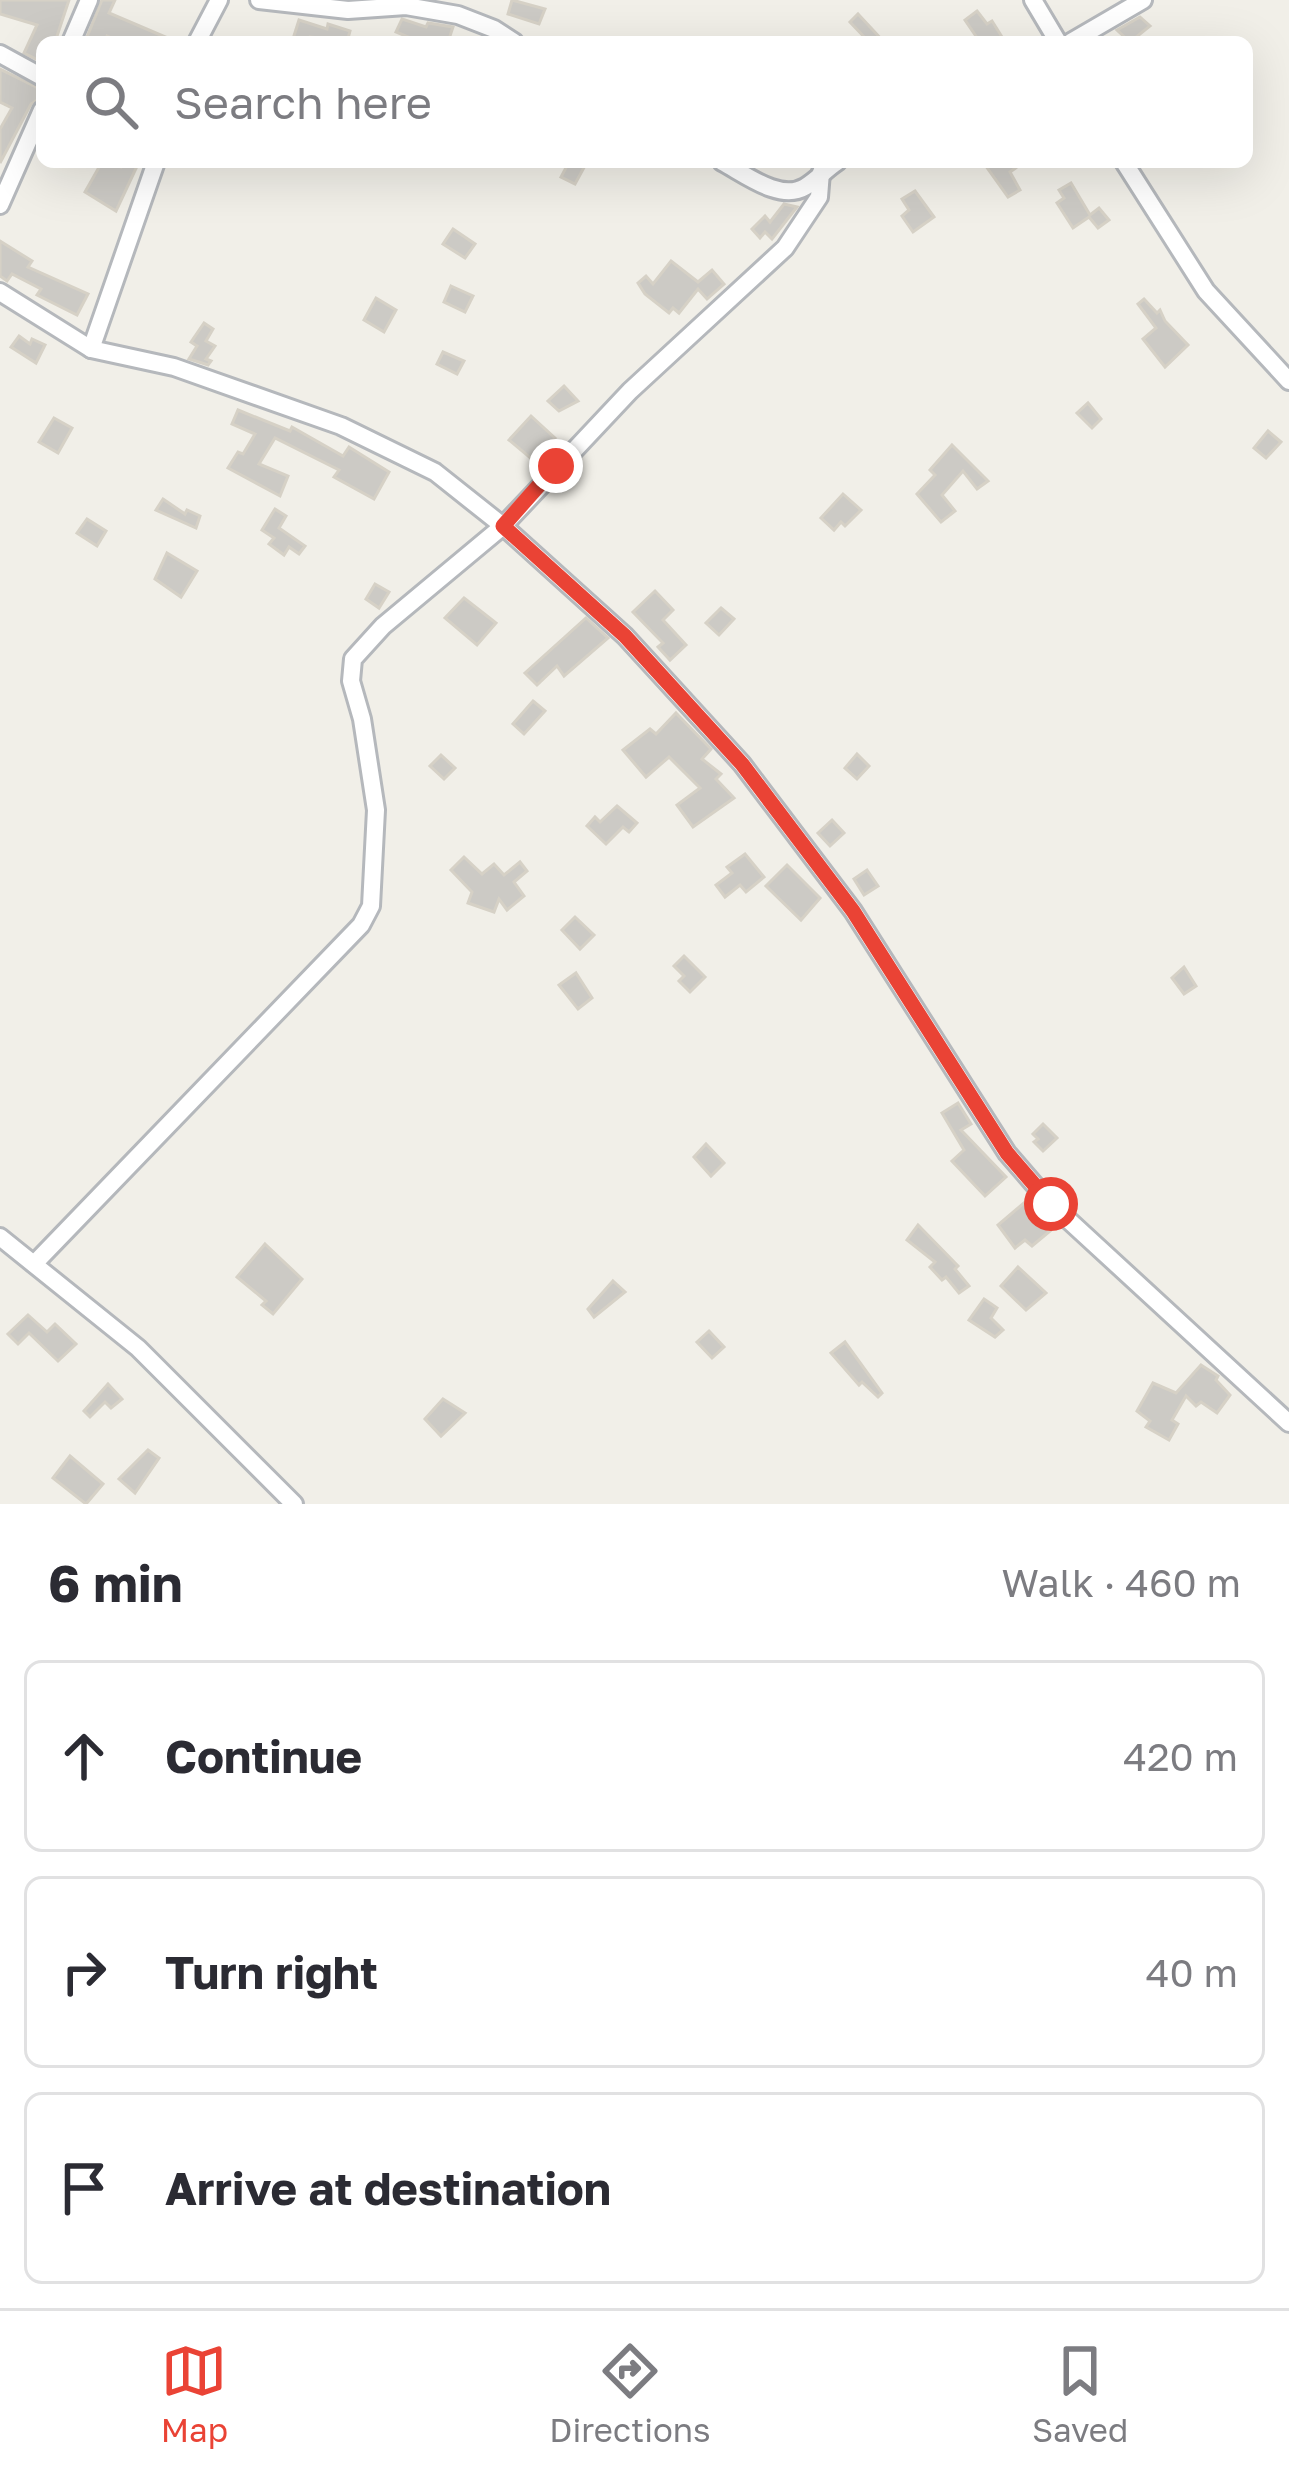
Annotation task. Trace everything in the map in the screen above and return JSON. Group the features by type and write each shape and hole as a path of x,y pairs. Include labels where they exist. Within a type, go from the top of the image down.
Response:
{"street":[{"path":"73,36 88,0"},
{"path":"200,36 219,0"},
{"path":"259,0 348,10 406,6 458,15 505,36"},
{"path":"1033,0 1054,36"},
{"path":"1080,36 1143,0"},
{"path":"0,54 36,74"},
{"path":"0,205 36,124"},
{"path":"91,350 155,168"},
{"path":"733,168 787,192 803,189 828,168"},
{"path":"34,1264 361,925 371,905 376,810 351,681 353,659 383,626 503,526 630,391 785,248 819,197 829,168"},
{"path":"1128,168 1206,291 1289,381"},
{"path":"0,292 91,350 174,368 340,426 435,472 503,526 625,636 742,764 853,911 1007,1153 1051,1204 1289,1424"},
{"path":"0,1237 138,1348 294,1504"}],"building":[{"path":"0,0 69,0 57,36 36,36 36,59 24,53 37,25 0,14"},
{"path":"102,0 115,0 109,13 163,36 107,36 87,36"},
{"path":"512,0 545,9 539,24 508,14"},
{"path":"977,11 987,24 992,21 1001,36 976,36 965,20"},
{"path":"858,14 878,36 863,36 850,22"},
{"path":"1140,17 1150,26 1138,36 1124,36 1117,30"},
{"path":"402,19 426,27 428,23 453,27 450,36 396,32"},
{"path":"299,20 350,31 349,36 294,36"},
{"path":"0,69 36,87 36,101 0,163 0,129 12,108 0,102"},
{"path":"99,168 136,168 116,211 85,192"},
{"path":"566,168 584,168 575,184 561,177"},
{"path":"987,168 1016,168 1010,172 1020,190 1008,197"},
{"path":"1071,183 1090,215 1099,208 1109,220 1098,228 1089,217 1073,228 1057,203 1064,198 1059,190"},
{"path":"915,191 934,217 913,232 902,216 909,210 902,199"},
{"path":"784,204 797,207 772,239 765,232 760,238 752,229 765,216 770,222"},
{"path":"453,229 475,244 465,258 443,244"},
{"path":"0,241 32,261 28,267 88,294 77,315 37,295 41,289 12,274 7,281 0,276"},
{"path":"671,261 698,282 712,270 724,284 707,299 698,289 679,313 673,308 669,313 638,283 646,276 653,284"},
{"path":"451,286 473,296 465,312 444,302"},
{"path":"376,298 396,310 384,332 364,320"},
{"path":"1144,299 1157,313 1160,310 1188,345 1165,367 1143,339 1156,328 1138,304"},
{"path":"204,323 213,329 206,341 215,346 206,359 211,361 208,365 189,359 197,346 191,342"},
{"path":"19,336 30,344 32,339 45,345 36,363 11,347"},
{"path":"443,352 464,361 457,374 437,364"},
{"path":"564,386 578,401 559,411 548,401"},
{"path":"1088,403 1101,419 1092,428 1077,413"},
{"path":"238,410 290,431 292,427 343,456 349,447 389,472 374,499 334,477 339,470 275,438 259,464 288,476 280,496 228,468 255,434 232,424"},
{"path":"531,416 555,438 534,461 509,440"},
{"path":"54,418 72,428 58,453 39,442"},
{"path":"1268,431 1281,442 1266,458 1254,448"},
{"path":"952,445 988,481 977,489 963,471 942,495 955,511 941,522 917,494 935,475 930,470"},
{"path":"843,494 861,510 834,530 821,518"},
{"path":"163,499 185,514 187,510 200,516 196,528 156,510"},
{"path":"275,509 286,516 279,528 305,546 299,554 289,547 284,555 269,544 274,538 262,530"},
{"path":"87,519 106,531 97,546 77,533"},
{"path":"167,553 197,571 181,597 155,579"},
{"path":"375,584 389,592 379,608 366,599"},
{"path":"655,591 673,610 663,620 686,645 670,660 658,647 663,643 633,612"},
{"path":"464,598 496,623 477,645 445,618"},
{"path":"721,608 734,619 719,635 706,623"},
{"path":"586,618 608,638 564,676 557,666 537,685 525,673"},
{"path":"533,701 545,711 524,734 513,724"},
{"path":"676,713 711,749 702,759 721,774 716,779 734,798 693,827 677,805 700,788 669,757 646,777 623,750 650,729 656,734"},
{"path":"857,754 869,766 857,779 845,768"},
{"path":"441,755 455,768 444,779 430,766"},
{"path":"617,806 637,823 629,832 623,827 606,844 587,826 595,817 600,822"},
{"path":"832,820 844,833 830,846 818,833"},
{"path":"745,854 764,877 746,892 740,885 725,897 716,885 732,873 727,867"},
{"path":"464,857 482,874 494,864 504,875 520,862 527,871 514,882 524,896 507,910 499,899 494,912 468,903 472,892 451,870"},
{"path":"787,865 820,898 801,920 766,886"},
{"path":"867,870 878,886 864,895 854,879"},
{"path":"575,917 594,935 580,949 562,930"},
{"path":"684,956 705,977 690,992 679,981 684,976 674,966"},
{"path":"1184,967 1196,986 1184,994 1172,978"},
{"path":"576,973 592,998 578,1009 559,985"},
{"path":"958,1103 971,1124 961,1130 1006,1177 985,1196 952,1161 964,1150 942,1113"},
{"path":"1043,1124 1057,1138 1043,1151 1033,1134"},
{"path":"706,1144 724,1163 711,1176 694,1157"},
{"path":"1025,1202 1050,1231 1032,1246 1025,1240 1015,1248 998,1225"},
{"path":"918,1225 958,1266 955,1269 969,1286 959,1293 930,1267 935,1262 907,1240"},
{"path":"265,1244 302,1279 273,1314 262,1305 266,1301 237,1277"},
{"path":"1018,1267 1046,1293 1026,1310 1001,1286"},
{"path":"613,1281 625,1292 594,1317 588,1309"},
{"path":"984,1299 997,1308 991,1318 1003,1330 995,1337 969,1320"},
{"path":"28,1315 47,1332 55,1324 76,1344 58,1361 29,1333 18,1344 8,1334"},
{"path":"709,1331 724,1347 712,1358 697,1342"},
{"path":"845,1342 882,1393 878,1397 862,1382 859,1385 831,1353"},
{"path":"1201,1365 1218,1376 1216,1380 1230,1395 1217,1413 1201,1402 1196,1406 1186,1396 1172,1420 1178,1424 1169,1440 1146,1427 1150,1421 1137,1411 1153,1383 1176,1393"},
{"path":"108,1384 122,1399 111,1408 105,1402 90,1417 84,1411"},
{"path":"443,1399 465,1413 441,1436 425,1419"},
{"path":"148,1450 159,1458 135,1493 119,1479"},
{"path":"70,1456 103,1484 86,1504 53,1478"}],"route":[{"path":"556,466 503,526 625,636 742,764 853,911 1007,1153 1051,1204"}]}
